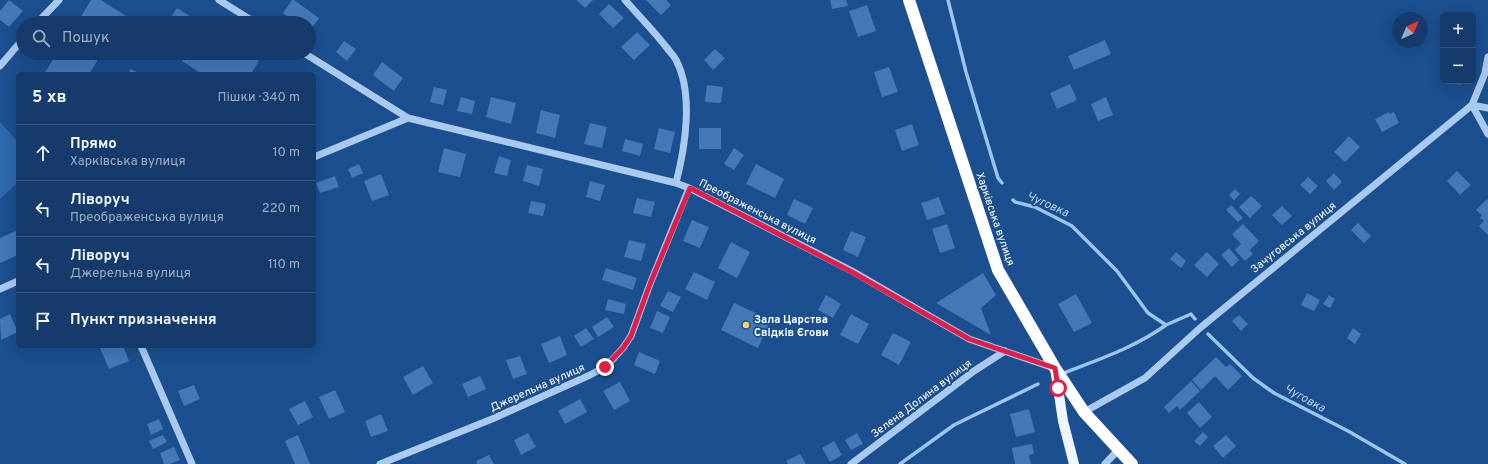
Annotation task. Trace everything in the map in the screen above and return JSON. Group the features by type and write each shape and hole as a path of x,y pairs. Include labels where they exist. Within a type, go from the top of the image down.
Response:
{"highway":[{"name":"Харківська вулиця","path":"909,0 998,270 1055,368"},
{"path":"1055,368 1084,412 1132,464"}],"main road":[{"name":"Харківська вулиця","path":"1055,368 1063,421 1074,464"}],"street":[{"path":"44,16 59,0"},
{"path":"219,0 245,16"},
{"path":"625,0 663,42 676,60 683,80 687,96 686,118 681,164 676,183"},
{"path":"0,66 16,48"},
{"name":"Зачуговська вулиця","path":"1084,412 1145,378 1200,328 1472,105 1485,73 1488,57"},
{"name":"Преображенська вулиця","path":"315,60 408,118 676,183 690,188 852,272 969,339 1055,368"},
{"path":"1472,105 1488,108"},
{"path":"1472,105 1488,134"},
{"path":"316,156 408,118"},
{"name":"Джерельна вулиця","path":"380,464 492,419 605,367 623,348 631,336 650,284 690,188"},
{"path":"0,289 16,282"},
{"path":"141,348 192,464"},
{"name":"Зелена Долина вулиця","path":"851,464 974,371 1005,351"},
{"path":"1105,464 1119,449"}],"shaded area":[{"path":"0,122 16,140 16,184 0,199"}],"building":[{"path":"9,0 23,11 19,16 16,16 16,19 9,27 0,20 0,11"},
{"path":"91,0 101,0 126,16 81,16"},
{"path":"292,0 294,0 319,18 316,22 316,16 287,16 283,13"},
{"path":"576,0 593,0 585,8"},
{"path":"646,0 666,0 671,5 661,15"},
{"path":"830,0 846,0 848,6 832,9"},
{"path":"609,4 624,18 613,28 599,14"},
{"path":"867,5 876,31 858,37 849,11"},
{"path":"177,8 190,16 172,16"},
{"path":"637,32 650,45 634,60 621,47"},
{"path":"1105,40 1111,54 1074,70 1068,56"},
{"path":"344,41 356,49 347,61 336,52"},
{"path":"715,49 725,58 713,70 704,60"},
{"path":"53,60 98,60 90,72 45,72"},
{"path":"182,61 259,61 252,72 199,72"},
{"path":"382,62 403,78 394,91 373,75"},
{"path":"889,67 898,92 882,97 874,72"},
{"path":"1070,84 1077,100 1057,109 1050,93"},
{"path":"707,85 723,87 721,103 705,102"},
{"path":"434,87 447,90 443,105 430,102"},
{"path":"461,97 475,101 472,114 457,111"},
{"path":"491,97 516,103 511,124 486,117"},
{"path":"1106,97 1113,115 1098,121 1091,104"},
{"path":"541,110 560,115 555,138 536,133"},
{"path":"1389,112 1390,114 1394,112 1399,123 1382,132 1375,119"},
{"path":"590,123 607,127 602,148 584,144"},
{"path":"912,124 919,145 902,151 895,130"},
{"path":"659,128 675,132 670,153 654,149"},
{"path":"699,128 721,128 721,149 699,149"},
{"path":"1349,136 1360,147 1345,162 1334,152"},
{"path":"625,139 643,144 640,156 622,151"},
{"path":"444,148 466,154 460,177 438,172"},
{"path":"734,148 744,155 734,170 724,164"},
{"path":"499,156 511,160 507,176 494,173"},
{"path":"359,164 363,173 352,178 348,169"},
{"path":"756,164 784,179 775,198 746,184"},
{"path":"527,165 543,169 539,186 523,181"},
{"path":"1457,171 1471,185 1460,195 1447,181"},
{"path":"1334,173 1342,182 1334,190 1326,181"},
{"path":"381,174 389,195 372,201 364,181"},
{"path":"335,176 339,187 320,193 316,183"},
{"path":"1308,177 1318,186 1310,194 1300,185"},
{"path":"590,181 605,185 600,201 586,197"},
{"path":"1235,189 1240,194 1234,200 1229,195"},
{"path":"1251,196 1262,206 1250,218 1239,207"},
{"path":"939,197 945,214 927,220 921,203"},
{"path":"637,198 655,202 651,217 633,213"},
{"path":"794,199 813,208 805,224 787,215"},
{"path":"1487,199 1488,235 1479,226 1484,221 1480,218 1482,215 1476,210"},
{"path":"531,201 546,204 543,216 528,213"},
{"path":"1231,205 1243,218 1238,222 1226,210"},
{"path":"1282,206 1292,216 1282,225 1272,215"},
{"path":"692,220 709,227 700,248 683,241"},
{"path":"1358,223 1371,236 1364,243 1351,230"},
{"path":"947,224 955,248 940,253 932,229"},
{"path":"1243,224 1259,241 1250,250 1253,254 1245,261 1235,250 1241,244 1232,234"},
{"path":"16,231 16,256 0,263 0,238"},
{"path":"851,231 866,237 858,257 843,250"},
{"path":"629,240 646,244 641,261 624,257"},
{"path":"731,242 750,252 737,278 718,268"},
{"path":"1229,248 1239,260 1232,267 1221,255"},
{"path":"1176,252 1186,261 1181,268 1170,259"},
{"path":"1207,252 1219,264 1207,277 1194,265"},
{"path":"606,268 637,278 633,290 602,280"},
{"path":"694,272 715,282 707,300 685,289"},
{"path":"983,273 996,295 981,308 991,335 936,303"},
{"path":"668,291 681,297 673,312 660,306"},
{"path":"1307,293 1320,300 1314,311 1301,305"},
{"path":"1076,294 1092,323 1074,332 1058,304"},
{"path":"826,295 841,304 833,318 818,310"},
{"path":"1329,295 1335,299 1330,308 1323,304"},
{"path":"608,299 626,304 624,314 605,310"},
{"name":"Зала Царства Свідків Єгови","path":"734,303 771,320 758,348 721,330"},
{"path":"657,311 670,317 663,333 650,328"},
{"path":"10,314 16,328 16,333 1,340 0,319"},
{"path":"851,314 869,324 858,344 840,335"},
{"path":"1239,315 1248,324 1241,331 1232,321"},
{"path":"607,317 614,327 598,337 592,327"},
{"path":"586,328 594,339 581,347 574,336"},
{"path":"1353,328 1361,334 1355,344 1347,338"},
{"path":"893,333 911,342 899,365 881,355"},
{"path":"560,336 567,355 549,363 541,344"},
{"path":"100,348 124,348 129,361 109,369"},
{"path":"639,352 660,361 655,374 634,365"},
{"path":"520,356 527,374 513,379 506,360"},
{"path":"1216,357 1226,367 1230,364 1242,376 1228,390 1215,376 1201,390 1192,380"},
{"path":"423,366 433,383 413,395 403,377"},
{"path":"480,376 486,389 468,397 462,384"},
{"path":"1191,381 1200,391 1180,410 1177,406 1169,413 1164,407"},
{"path":"620,382 630,401 614,410 603,391"},
{"path":"194,385 200,399 184,406 178,391"},
{"path":"335,390 345,412 329,419 319,397"},
{"path":"580,399 587,412 565,424 558,411"},
{"path":"305,401 313,417 298,425 289,409"},
{"path":"1199,402 1212,417 1200,428 1187,413"},
{"path":"1029,409 1035,432 1016,437 1010,414"},
{"path":"381,414 388,431 371,437 365,421"},
{"path":"159,419 163,429 151,435 147,424"},
{"path":"1203,432 1208,437 1200,446 1194,441"},
{"path":"528,433 536,447 521,455 514,440"},
{"path":"857,433 863,444 851,450 845,440"},
{"path":"163,435 167,442 153,449 149,441"},
{"path":"298,435 310,464 295,464 285,441"},
{"path":"1226,435 1236,446 1223,458 1213,446"},
{"path":"834,441 842,455 830,462 822,448"},
{"path":"1032,444 1034,454 1029,455 1031,464 1015,464 1012,448"},
{"path":"174,447 180,460 170,464 164,464 160,453"},
{"path":"800,454 806,464 788,464 786,461"},
{"path":"489,455 494,464 477,464 476,461"}],"waterway":[{"name":"Чуговка","path":"948,0 966,72 998,178 1002,183"},
{"name":"Чуговка","path":"1013,200 1015,202 1035,207 1072,226 1117,271 1148,313 1166,325 1191,314 1195,319"},
{"path":"1061,374 1128,347 1166,325"},
{"name":"Чуговка","path":"1208,334 1253,378 1274,393 1348,431 1405,464"},
{"path":"900,464 954,425 1038,384"}],"place":[{"name":"Зала Царства Свідків Єгови","path":"746,325"}],"route":[{"path":"605,367 623,348 631,336 650,284 690,188 852,272 969,339 1055,368 1058,388"}]}
